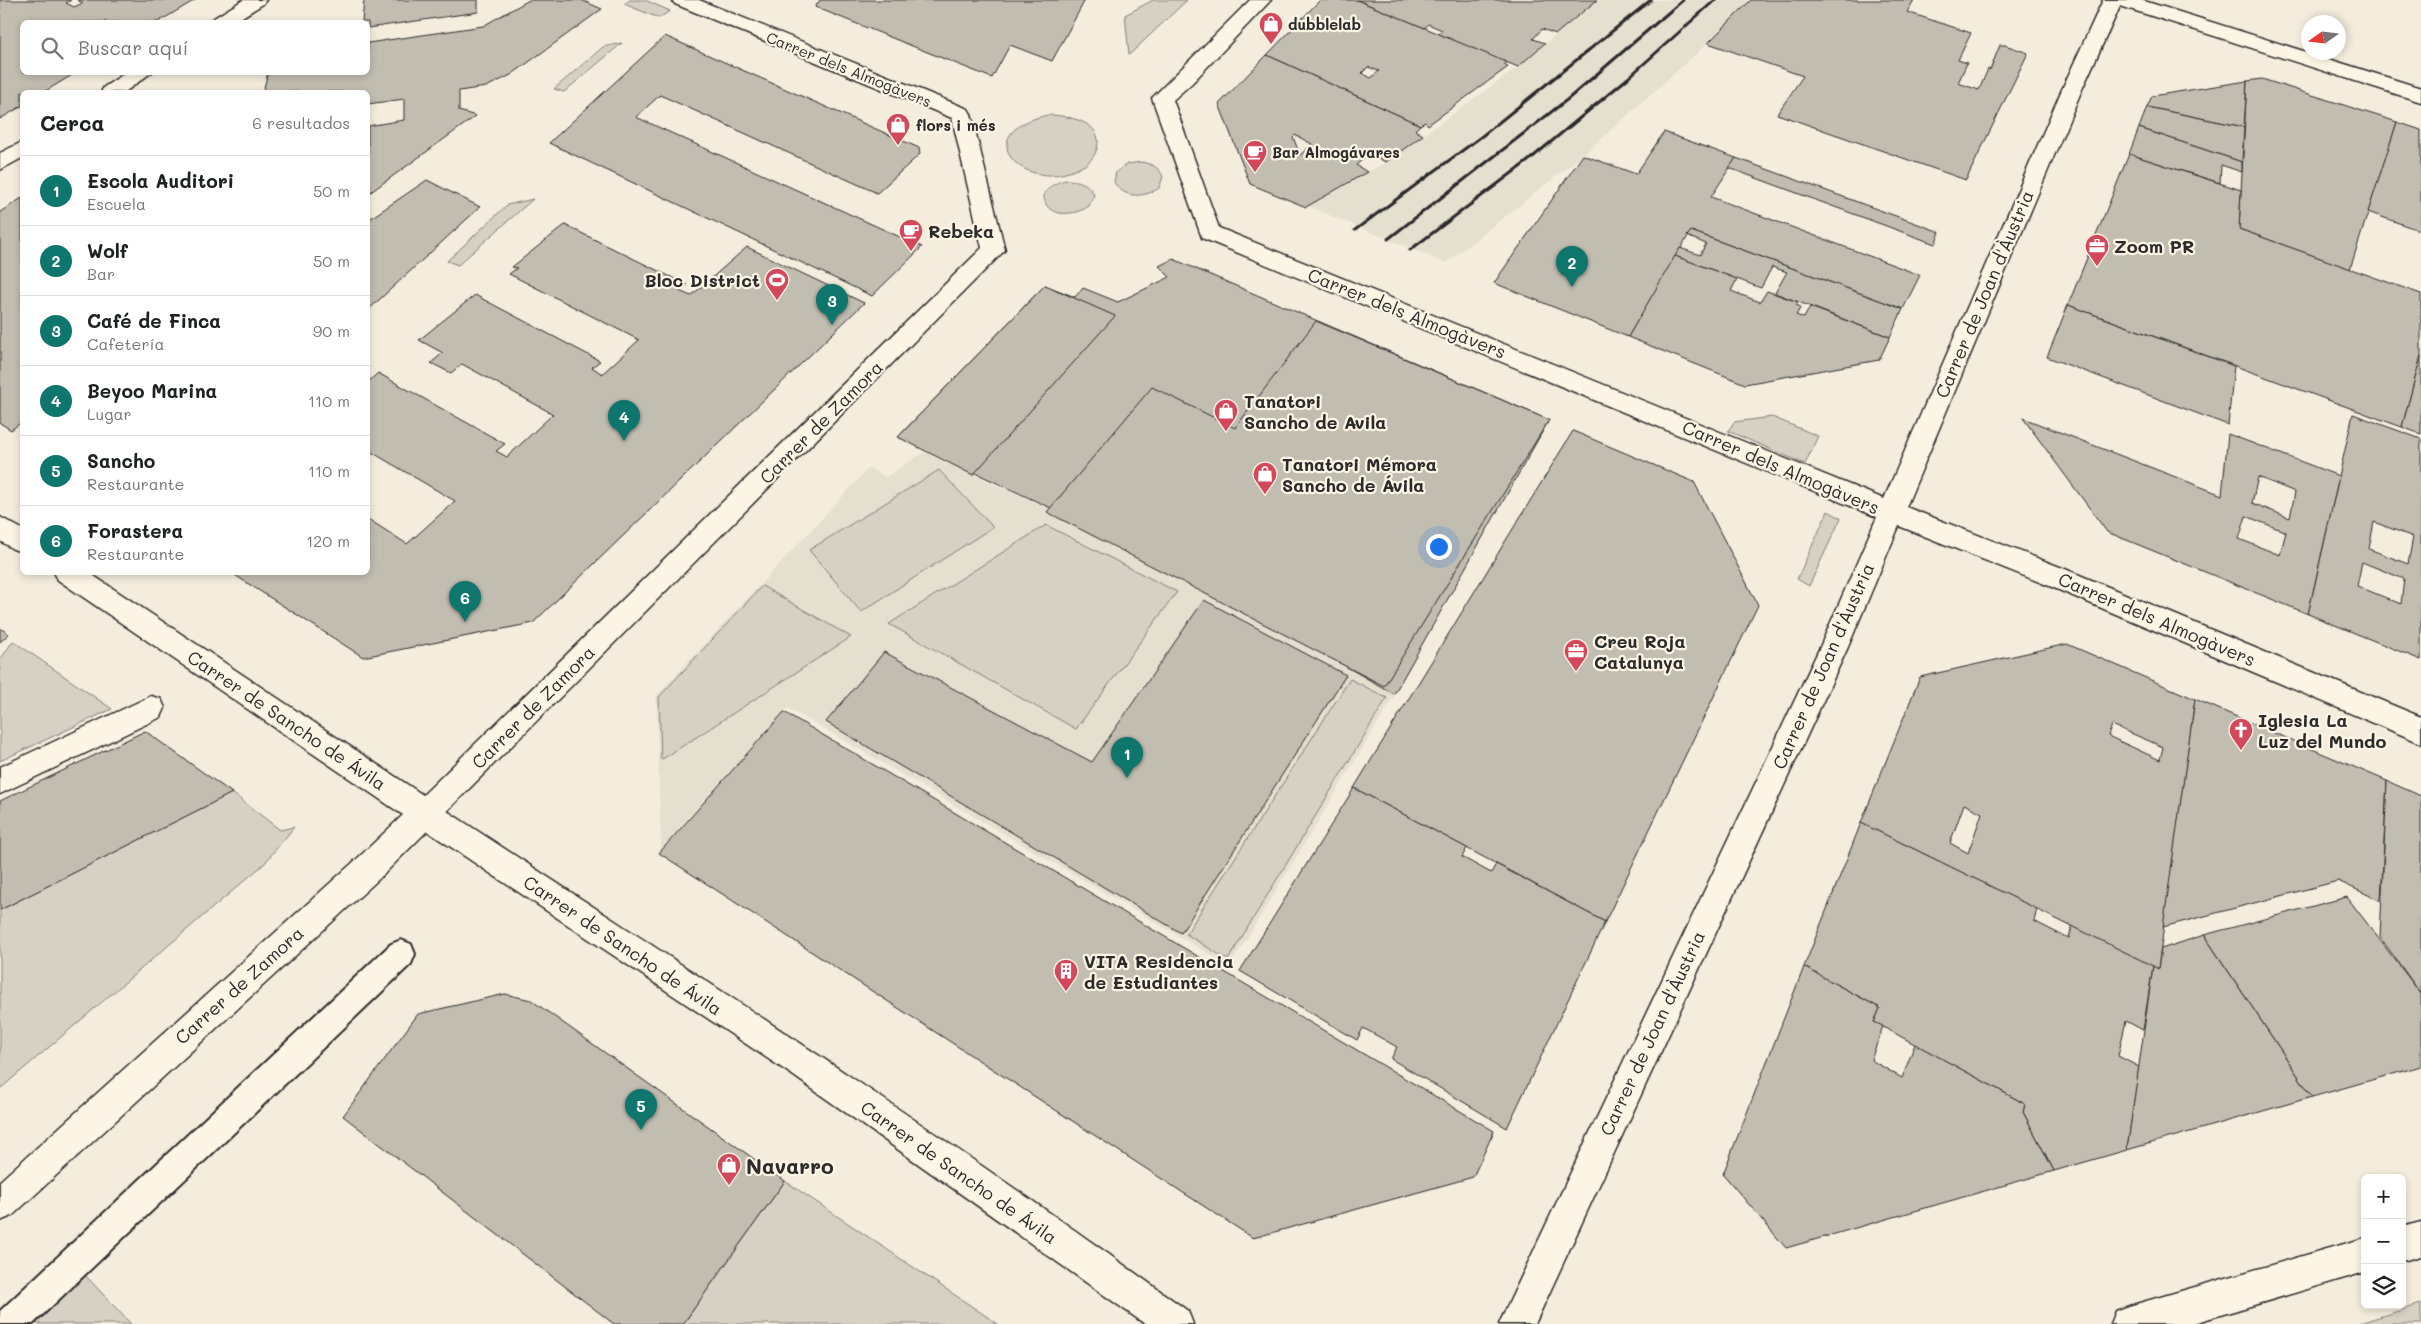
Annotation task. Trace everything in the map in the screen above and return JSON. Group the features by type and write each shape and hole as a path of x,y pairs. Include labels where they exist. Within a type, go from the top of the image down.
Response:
{"street":[{"path":"224,20 256,0"},
{"name":"Carrer dels Almogàvers","path":"682,0 961,114 974,172"},
{"name":"Carrer dels Almogàvers","path":"1261,0 1185,78 1162,98 1210,233 1892,513 2056,577 2421,730"},
{"name":"Carrer de Joan d'Àustria","path":"1517,1324 1834,647 2073,87 2113,0"},
{"path":"2121,0 2421,95"},
{"path":"114,90 137,75"},
{"path":"0,163 20,150"},
{"name":"Carrer de Zamora","path":"0,1204 370,866 994,250 974,172"},
{"path":"0,527 20,541"},
{"name":"Carrer de Sancho de Ávila","path":"72,575 289,723 802,1063 1115,1280 1175,1324"},
{"path":"0,780 151,708"},
{"path":"2406,1243 2421,1239"},
{"path":"2129,1324 2361,1256"}],"lane":[{"path":"10,1324 401,954"}],"shaded area":[{"path":"630,0 645,0 670,11 659,18 624,4"},
{"path":"1153,0 1187,0 1129,55 1125,15"},
{"path":"1597,0 1751,0 1708,43 1583,155 1446,263 1307,206 1386,162 1518,67"},
{"path":"622,43 564,92 554,89 603,47"},
{"path":"1048,115 1074,119 1090,126 1095,132 1098,139 1097,148 1094,156 1088,163 1061,174 1041,174 1024,169 1012,159 1007,147 1010,135 1023,123"},
{"path":"1141,162 1157,168 1163,177 1159,188 1141,195 1123,192 1114,182 1116,172 1127,164"},
{"path":"1065,180 1078,181 1089,187 1094,195 1089,206 1069,213 1055,212 1049,208 1045,203 1044,195 1053,185"},
{"path":"533,199 458,265 447,261 507,205"},
{"path":"1772,417 1818,436 1805,464 1728,431 1734,422"},
{"path":"924,452 1150,554 1395,695 1230,966 788,708 661,849 656,696 869,468 886,477"},
{"path":"939,470 993,527 861,612 809,550"},
{"path":"1828,511 1841,518 1809,586 1797,579"},
{"path":"1046,525 1177,592 1076,729 889,624"},
{"path":"762,586 851,637 661,760 659,697"},
{"path":"13,641 112,709 0,761 0,660"},
{"path":"1350,679 1387,698 1228,960 1186,934"},
{"path":"232,793 280,830 294,827 264,864 0,1089 0,910"},
{"path":"785,1181 998,1324 683,1324"},
{"path":"83,1273 131,1324 36,1324"},
{"path":"2421,1304 2421,1324 2356,1324 2406,1309"}],"building":[{"path":"0,0 71,0 66,3 74,7 83,3 77,0 195,0 161,20 20,20 20,75 72,75 47,90 20,90 20,107 0,119"},
{"path":"364,0 478,0 478,12 370,28 370,20 362,20"},
{"path":"529,0 581,0 602,9 511,75 486,87 459,91 459,111 476,116 370,193 370,126 404,120 404,99 370,104 370,90 264,90 267,75 370,75 370,43 483,26"},
{"path":"820,0 1085,0 1052,61 1010,45 992,78 815,7"},
{"path":"1320,0 1357,0 1508,62 1504,65 1508,67 1428,125 1425,122 1420,125 1267,55","holes":["1368,67 1379,71 1371,78 1362,73"]},
{"path":"1357,0 1597,0 1556,34 1542,29 1533,39 1545,43 1518,67 1439,34 1442,30 1428,24 1425,28"},
{"path":"1751,0 1914,0 1907,12 1971,33 1958,60 1967,63 1958,83 1979,90 1988,69 1990,70 2000,45 2028,53 1966,180 1777,114 1803,76 1708,43"},
{"path":"665,36 919,148 920,154 877,193 660,95 636,117 922,247 872,296 549,143"},
{"path":"1267,55 1420,125 1415,130 1423,135 1386,162 1369,154 1356,165 1367,172 1306,207 1250,184 1219,104","holes":["1295,135 1312,144 1300,155 1293,137"]},
{"path":"2262,79 2397,122 2350,269 2239,229 2247,81"},
{"path":"2247,81 2244,127 2147,107 2152,96"},
{"path":"2147,107 2244,127 2242,162 2139,128"},
{"path":"2397,122 2421,130 2421,231 2368,212"},
{"path":"2139,128 2242,162 2242,172 2221,165 2220,183 2129,154"},
{"path":"1664,132 1736,158 1711,197 1920,275 1903,309 1691,231 1628,337 1494,283 1583,155 1636,174"},
{"path":"2129,154 2241,190 2239,229 2421,294 2421,356 2402,427 2068,305"},
{"path":"1736,158 1940,232 1935,244 1729,168"},
{"path":"427,180 480,207 370,308 370,219"},
{"path":"20,199 20,423 11,430 0,423 0,212"},
{"path":"565,225 687,285 679,291 691,296 747,247 864,303 533,623 363,657 235,575 370,575 370,520 407,544 455,501 370,451 370,380 378,373 505,444 496,451 507,457 553,414 462,364 451,373 431,363 443,353 419,340 475,295 600,361 592,367 602,374 639,340 509,274 517,268 512,267"},
{"path":"1691,231 1903,309 1890,337 1775,293 1787,272 1772,267 1761,288 1675,256 1680,248 1700,255 1706,244 1687,236"},
{"path":"1675,256 1737,279 1731,291 1760,302 1767,291 1798,302 1796,305 1801,307 1796,315 1804,318 1810,307 1890,337 1879,360 1745,384 1628,337"},
{"name":"Tanatori Mémora Sancho de Ávila","path":"1173,259 1549,420 1394,694 1150,554 898,437 1045,285 1075,297 1083,288 1118,302 1170,277 1159,266"},
{"path":"1045,285 1115,316 973,475 898,437"},
{"path":"2068,305 2234,366 2228,425 2047,357"},
{"name":"Tanatori Mémora Sancho de Ávila","path":"1316,321 1549,420 1384,686 1047,512 1152,387 1235,428"},
{"path":"2421,356 2421,434 2402,427"},
{"path":"2353,414 2421,439 2421,660 2308,614","holes":["2374,522 2413,537 2408,564 2369,549","2362,562 2404,579 2401,604 2357,586"]},
{"path":"2023,418 2222,495 2228,434 2339,476 2308,614 2107,532","holes":["2258,477 2295,492 2290,518 2252,503","2246,516 2286,532 2280,555 2239,539"]},
{"name":"Creu Roja Catalunya","path":"1573,431 1694,482 1758,605 1605,922 1354,788"},
{"path":"1204,600 1346,675 1181,933 826,722 884,652 1092,762"},
{"path":"0,628 9,634 0,642"},
{"path":"2067,644 2195,699 2158,969 1861,823 1920,677","holes":["2112,725 2163,747 2160,760 2108,736","1964,804 1982,813 1968,853 1950,843"]},
{"path":"2195,699 2387,781 2381,901 2338,881 2163,927"},
{"name":"VITA Residencia de Estudiantes","path":"784,712 1494,1131 1473,1177 1253,1238 659,853"},
{"path":"145,731 232,793 0,910 0,801"},
{"path":"2387,781 2421,796 2421,994 2380,937"},
{"path":"1354,788 1467,848 1462,857 1491,873 1496,864 1605,922 1507,1128 1391,1059 1397,1047 1363,1028 1357,1040 1240,971"},
{"path":"1861,823 2037,909 2034,921 2069,939 2072,926 2153,966 2143,1030 2126,1021 2118,1056 2139,1067 2127,1150 2054,1171 2023,1112 2025,1104 1874,1022 1880,1008 1804,967"},
{"path":"2347,897 2421,994 2421,1066 2312,1097 2204,935"},
{"path":"2204,935 2312,1097 2127,1150 2153,966 2158,969 2161,949"},
{"path":"1804,967 1880,1008 1874,1022 1883,1026 1871,1060 1902,1078 1915,1044 2025,1104 2023,1112 2054,1171 1786,1248 1723,1174"},
{"path":"505,994 531,1000 785,1181 683,1324 614,1324 343,1116 418,1014"}],"railway":[{"path":"1355,230 1482,136 1651,0"},
{"path":"1388,239 1568,99 1683,0"},
{"path":"1410,250 1528,161 1628,78 1715,0"}],"place":[{"name":"dubblelab","path":"1271,45"},
{"name":"flors i més","path":"898,146"},
{"name":"Bar Almogávares","path":"1255,173"},
{"name":"Rebeka","path":"911,252"},
{"name":"Zoom PR","path":"2097,267"},
{"name":"Wolf","path":"1572,287"},
{"name":"Bloc District","path":"777,301"},
{"name":"Café de Finca","path":"832,325"},
{"name":"Tanatori Sancho de Avila","path":"1226,432"},
{"name":"Beyoo Marina","path":"624,441"},
{"name":"Tanatori Mémora Sancho de Ávila","path":"1265,495"},
{"name":"Forastera","path":"465,622"},
{"name":"Creu Roja Catalunya","path":"1576,672"},
{"name":"Iglesia La Luz del Mundo","path":"2241,751"},
{"name":"Escola Auditori","path":"1127,778"},
{"name":"VITA Residencia de Estudiantes","path":"1066,992"},
{"name":"Sancho","path":"641,1130"},
{"name":"Navarro","path":"729,1186"}]}
